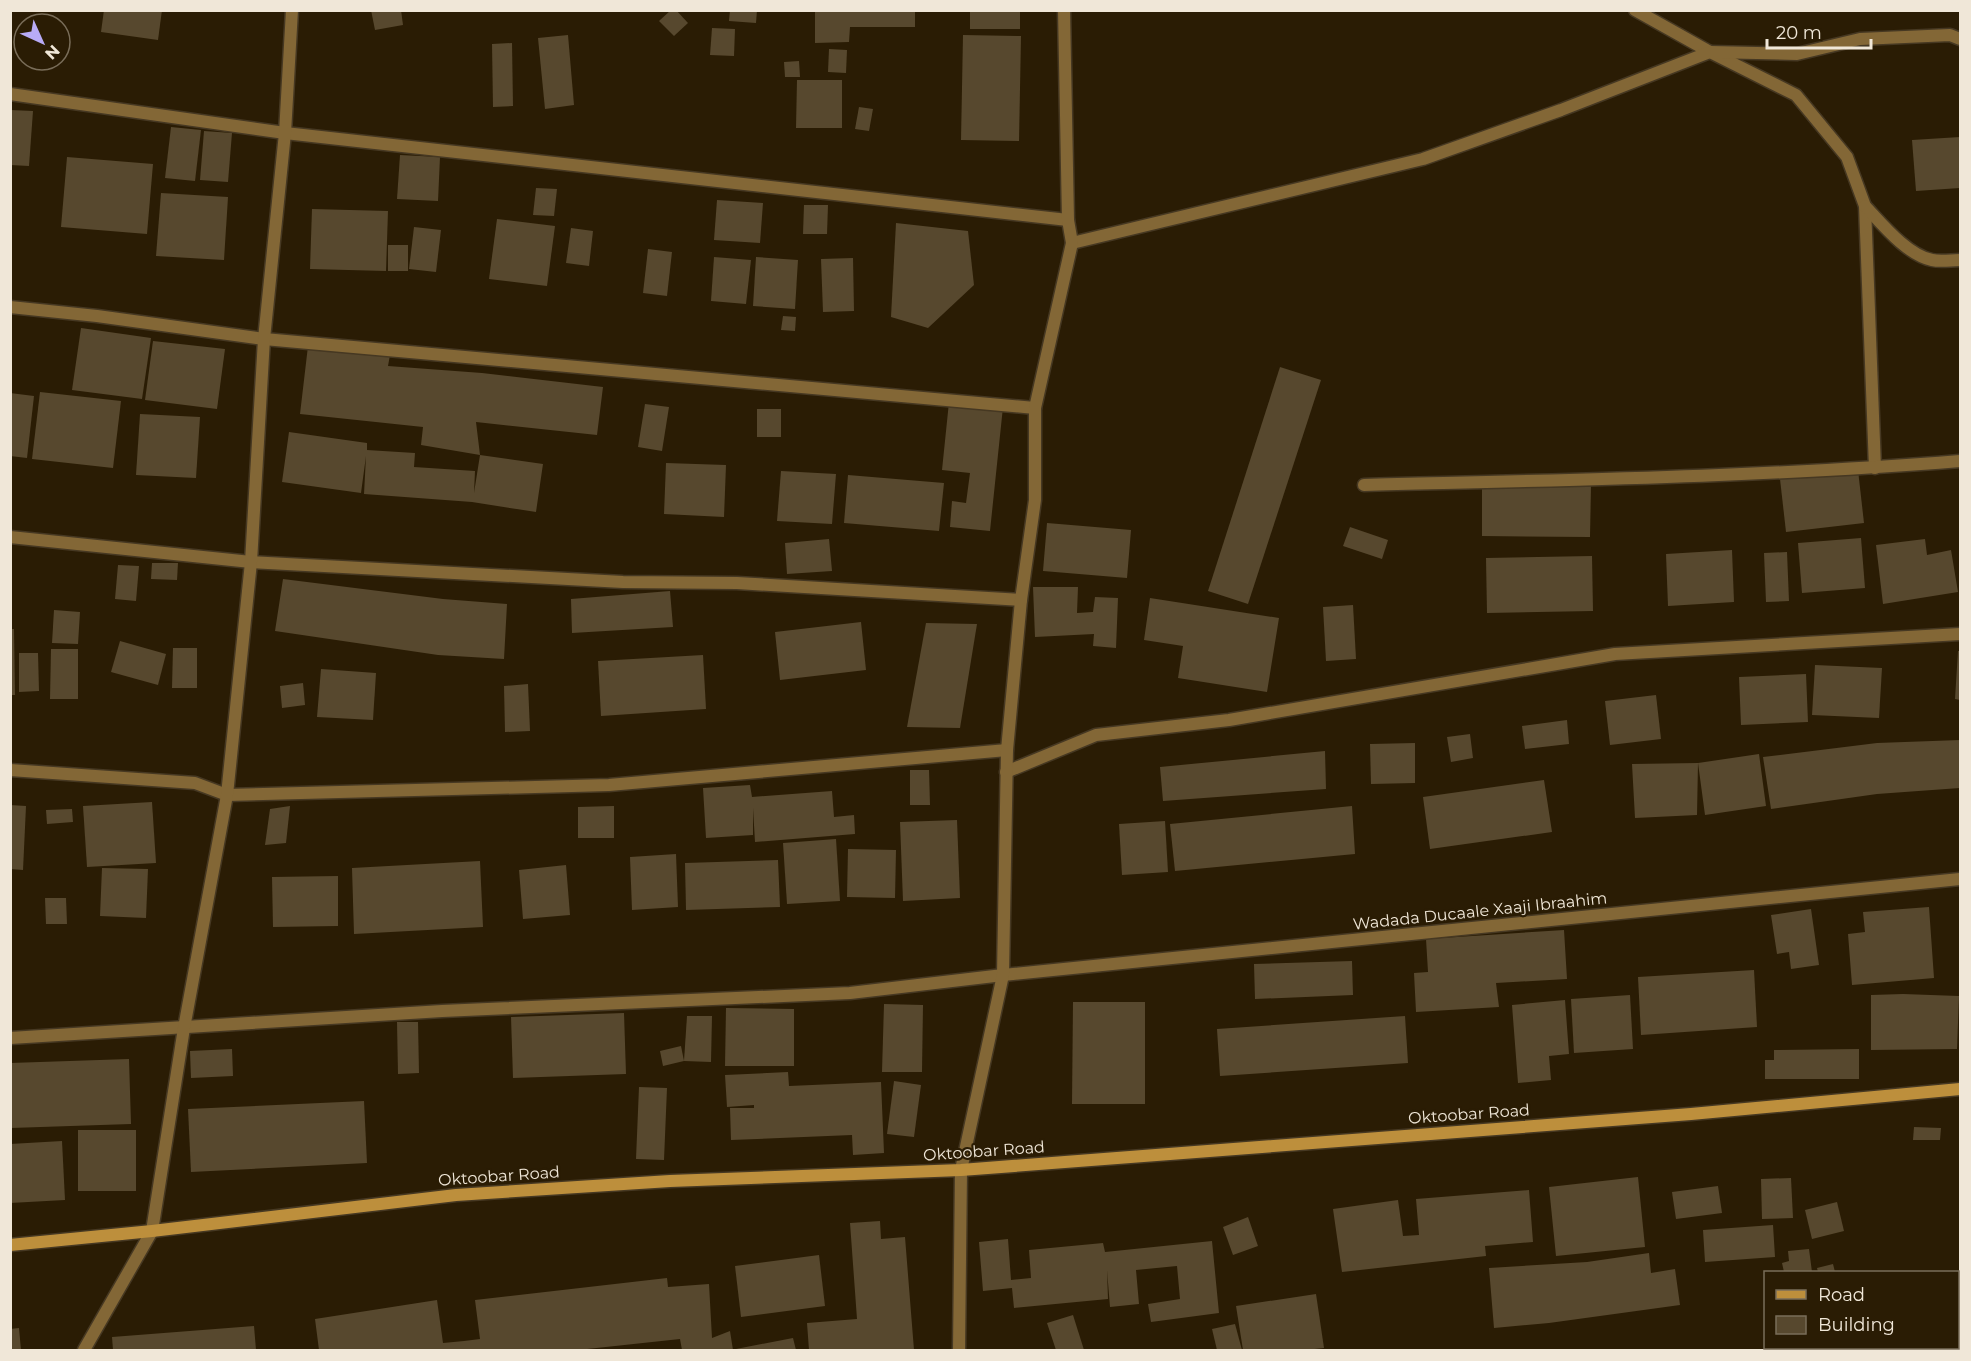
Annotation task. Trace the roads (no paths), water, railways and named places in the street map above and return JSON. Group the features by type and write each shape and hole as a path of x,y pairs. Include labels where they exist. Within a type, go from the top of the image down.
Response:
{"street":[{"path":"84,1350 152,1232 184,1028 227,795 251,562 264,339 285,133 292,10"},
{"path":"959,1350 961,1170 1004,975 1007,750 1021,600 1035,500 1035,408 1072,243 1068,220 1064,10"},
{"path":"1635,10 1710,52 1796,95 1846,156 1865,206 1875,468"},
{"path":"1072,243 1423,159 1561,110 1710,52 1797,54 1860,39 1950,35 1960,39"},
{"path":"10,94 285,133 1068,220"},
{"path":"1865,206 1918,255 1933,260 1960,260"},
{"path":"10,307 97,316 264,339 1035,408"},
{"path":"1364,485 1646,478 1875,468 1960,461"},
{"path":"10,537 251,562 623,582 737,584 1021,600"},
{"path":"1006,772 1096,735 1229,720 1615,654 1960,634"},
{"path":"10,770 195,783 227,795 609,785 1007,750"},
{"name":"Wadada Ducaale Xaaji Ibraahim","path":"10,1038 442,1011 850,993 1004,975 1960,879"},
{"name":"Oktoobar Road","path":"10,1245 152,1232 456,1195 670,1181 961,1170 1691,1114 1960,1089"}]}
